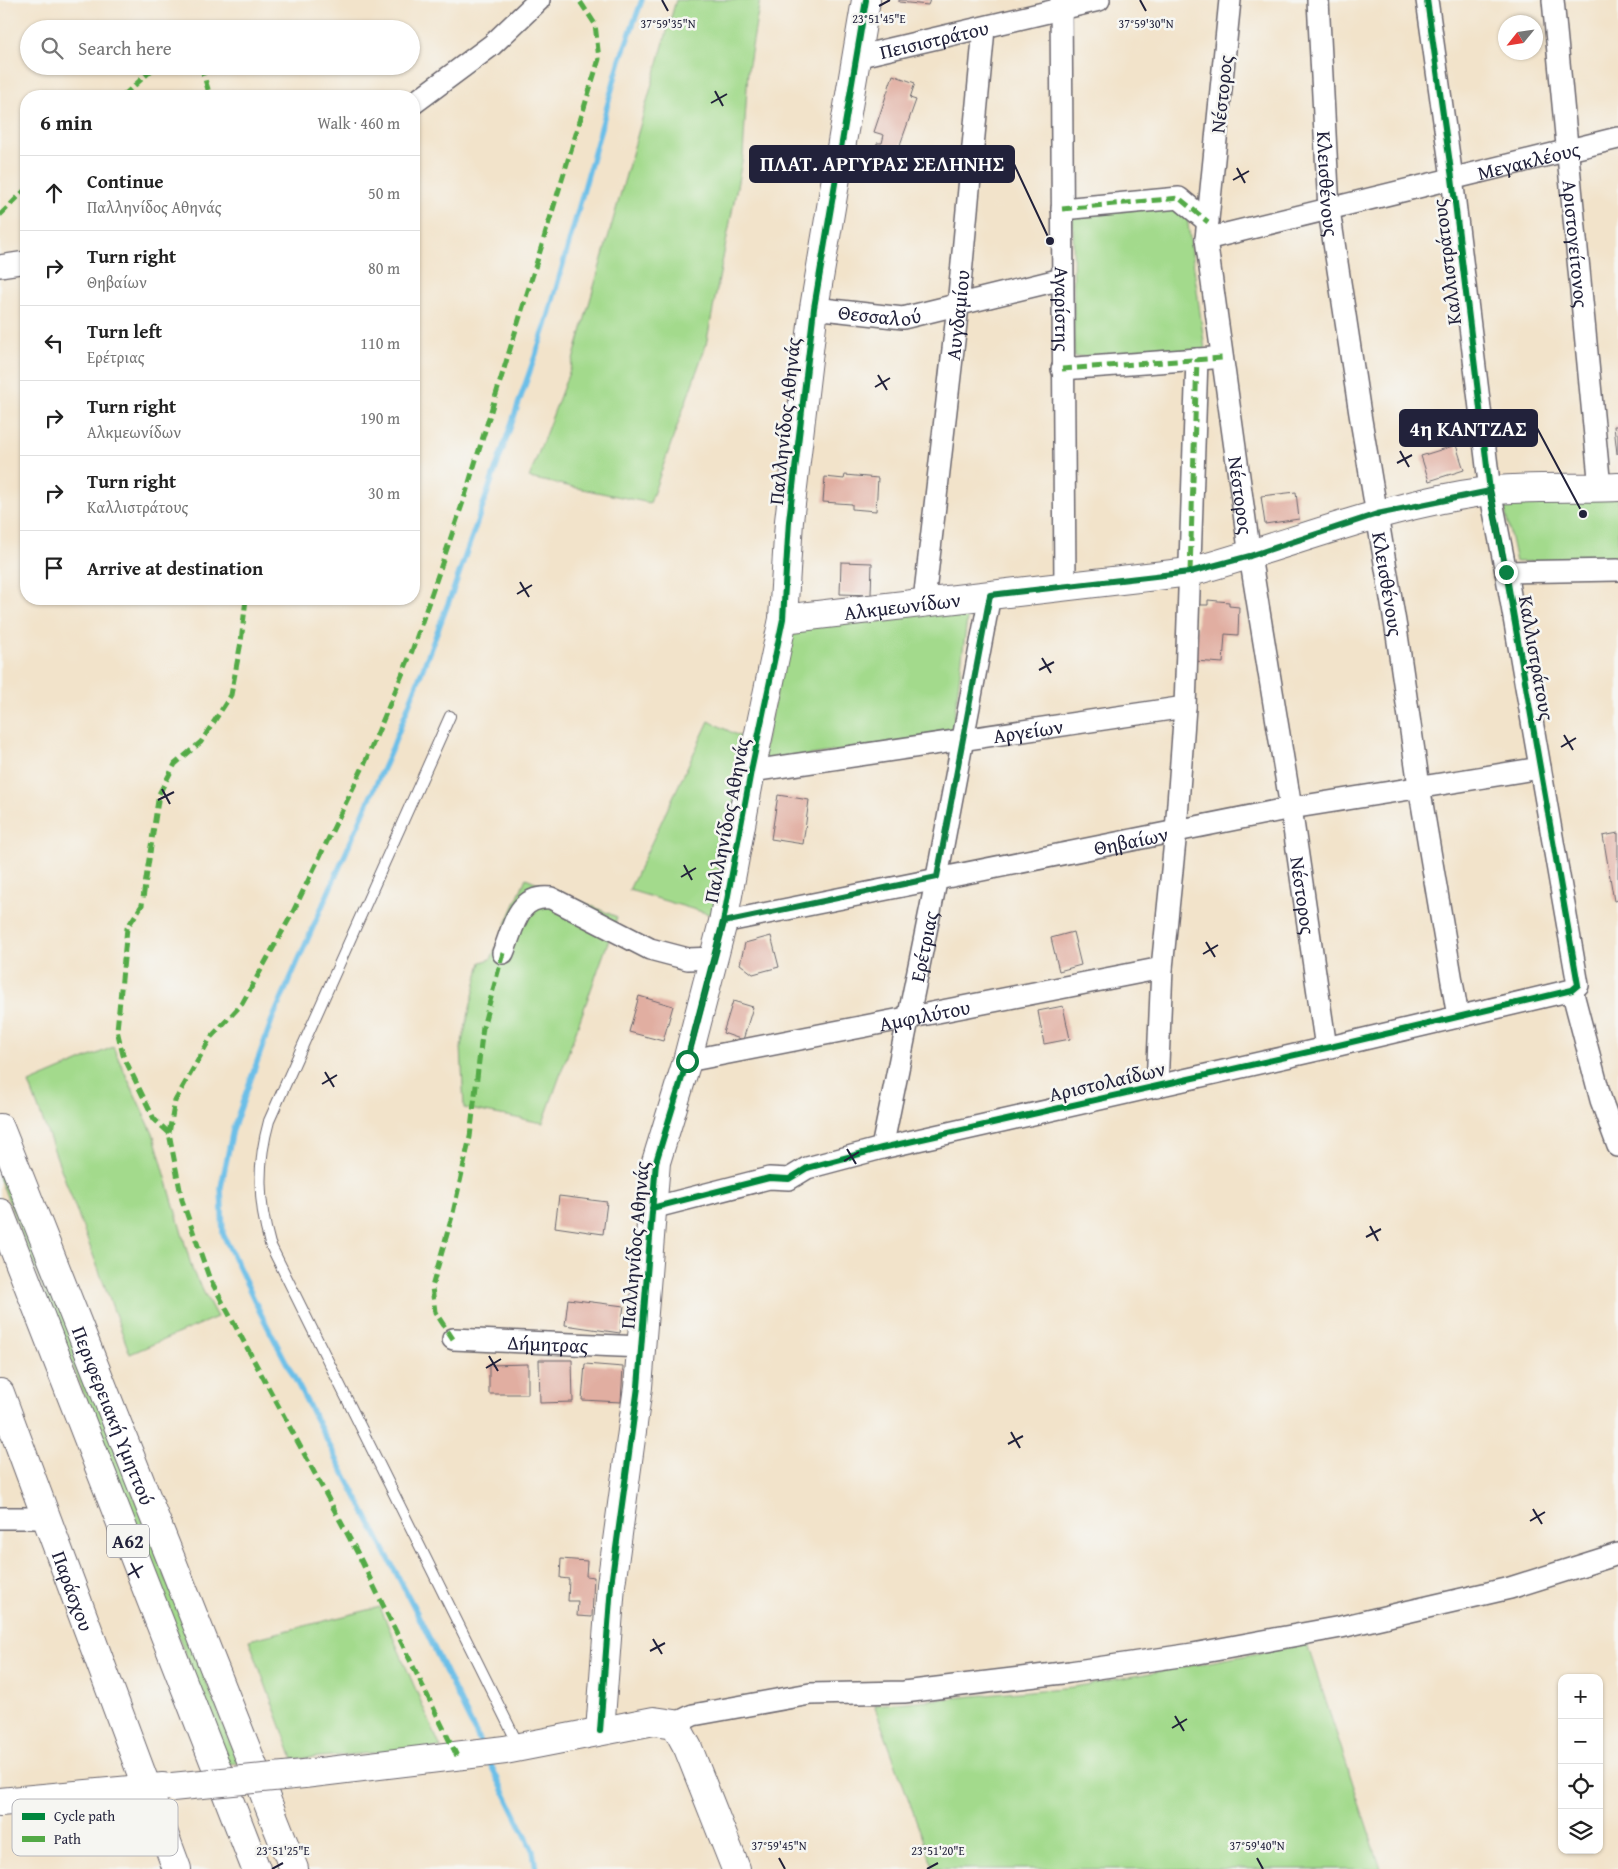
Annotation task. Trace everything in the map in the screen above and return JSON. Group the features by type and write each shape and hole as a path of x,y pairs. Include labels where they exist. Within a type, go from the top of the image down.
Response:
{"main road":[{"name":"Παλληνίδος Αθηνάς","path":"600,1731 611,1585 642,1348 656,1162 687,1061 724,922 751,771 783,619 789,521 814,308 866,0"},
{"name":"Αλκμεωνίδων","path":"783,619 924,601 1190,572 1250,556 1377,514 1490,491 1609,488"},
{"name":"Περιφερειακή Υμηττού","path":"0,1128 294,1869"},
{"name":"Περιφερειακή Υμηττού","path":"0,1213 256,1869"},
{"name":"Παράσχου","path":"0,1393 46,1518 159,1788 161,1799"},
{"path":"34,1799 304,1774 470,1755 512,1749 654,1721 675,1724 688,1748 736,1869"},
{"name":"Παράσχου","path":"174,1856 177,1869"}],"street":[{"path":"420,98 492,44 539,0"},
{"name":"Πεισιστράτου","path":"856,57 984,29 1061,5 1099,0"},
{"name":"Νέστορος","path":"1230,0 1207,230 1222,358 1250,556 1291,808 1326,1048"},
{"name":"Κλεισθένους","path":"1318,0 1330,210 1419,786 1458,1018"},
{"name":"Καλλιστράτους","path":"1427,0 1452,178 1490,491 1506,572 1578,985 1572,990"},
{"name":"Αριστογείτονος","path":"1553,0 1566,150 1609,488"},
{"name":"Αγαρίστης","path":"1061,5 1062,369 1065,587"},
{"name":"Αυγδαμίου","path":"924,601 958,306 984,29"},
{"name":"Μεγακλέους","path":"1207,230 1330,210 1618,138"},
{"path":"1062,209 1179,198 1207,230"},
{"path":"0,266 20,263"},
{"name":"Θεσσαλού","path":"814,308 903,318 1062,280"},
{"path":"1062,369 1222,358"},
{"path":"1157,1087 1162,968 1176,831 1185,707 1197,360"},
{"path":"1506,572 1618,570"},
{"name":"Ερέτριας","path":"882,1148 937,877 990,595"},
{"name":"Αργείων","path":"751,771 1185,707"},
{"name":"Θηβαίων","path":"724,922 937,877 1291,808 1540,768"},
{"path":"503,953 522,908 528,901 538,897 551,898 650,949 688,959 714,958"},
{"name":"Αμφιλύτου","path":"687,1061 1162,968"},
{"path":"1572,990 1601,1100 1618,1146"},
{"name":"Αριστολαίδων","path":"652,1208 769,1178 789,1179 807,1168 882,1148 1157,1087 1572,990"},
{"name":"Δήμητρας","path":"453,1339 642,1348"},
{"path":"0,1518 46,1518"},
{"path":"675,1724 693,1715 810,1694 904,1692 1070,1672 1203,1652 1341,1627 1510,1588 1618,1554"}],"lane":[{"path":"450,716 269,1121 260,1158 260,1202 270,1244 512,1749"}],"green space":[{"path":"676,0 760,0 748,70 743,156 706,345 650,503 529,478 571,367"},
{"path":"1186,209 1205,350 1074,357 1073,210"},
{"path":"1618,496 1618,559 1516,562 1503,501"},
{"path":"969,604 952,735 761,762 791,627"},
{"path":"709,721 753,743 719,917 629,890"},
{"path":"526,878 617,917 543,1123 464,1108 461,1046 481,962 491,959"},
{"path":"113,1047 154,1136 193,1272 217,1317 130,1354 29,1083"},
{"path":"0,1152 238,1763 228,1764 0,1179"},
{"path":"380,1607 441,1748 293,1759 249,1640"},
{"path":"1307,1644 1381,1869 934,1869 874,1705 1074,1687"}],"building":[{"path":"899,0 930,0 928,5 899,2"},
{"path":"893,75 915,83 910,98 916,100 901,142 898,161 875,157 877,143 882,143 884,135 874,132"},
{"path":"1614,426 1618,426 1617,454"},
{"path":"1456,445 1464,470 1429,481 1421,456"},
{"path":"845,475 878,478 876,511 852,509 852,504 823,502 825,477 844,479"},
{"path":"1296,492 1299,519 1265,524 1261,496"},
{"path":"841,562 872,563 871,595 840,594"},
{"path":"1208,600 1229,602 1229,606 1239,607 1238,635 1225,634 1223,663 1195,661 1198,605 1208,605"},
{"path":"778,795 809,800 803,844 771,839"},
{"path":"1618,833 1618,900 1614,901 1603,836"},
{"path":"1073,932 1081,965 1059,971 1051,938"},
{"path":"771,936 779,967 753,974 740,964 745,943"},
{"path":"639,996 673,1006 663,1041 629,1032"},
{"path":"733,1001 753,1007 743,1040 723,1033"},
{"path":"1063,1006 1070,1039 1044,1044 1038,1011"},
{"path":"559,1196 607,1202 603,1234 555,1227"},
{"path":"568,1299 624,1306 620,1333 565,1325"},
{"path":"539,1360 572,1360 573,1402 540,1403"},
{"path":"528,1364 528,1394 489,1394 489,1365"},
{"path":"585,1364 623,1367 621,1402 582,1400"},
{"path":"561,1559 587,1561 586,1576 594,1577 592,1617 577,1616 578,1601 568,1601 569,1579 560,1578"}],"waterway":[{"path":"481,1744 415,1609 260,1312 223,1234 221,1187 233,1129 272,1020 393,746 454,588 546,325 620,60 642,0"},
{"path":"488,1759 533,1851 536,1869"}],"marked path":[{"path":"457,1756 357,1552 209,1277 182,1200 169,1133 175,1101 211,1037 242,1004 292,914 365,763 412,651 464,499 599,59 595,24 579,0"},
{"path":"130,90 146,75"},
{"path":"204,75 208,90"},
{"path":"0,215 20,195"},
{"path":"1062,209 1179,198 1208,222"},
{"path":"1062,369 1222,358"},
{"path":"1190,572 1197,359"},
{"path":"169,1133 154,1119 123,1055 117,1030 127,928 142,905 159,794 175,764 201,742 231,695 241,642 245,605"},
{"path":"453,1339 435,1312 432,1287 453,1213 470,1137 483,1027 503,953"}],"cycle path":[{"path":"600,1731 611,1585 638,1387 656,1162 687,1061 723,922 751,771 783,619 789,521 814,308 866,0"},
{"path":"652,1208 769,1178 789,1179 807,1168 882,1148 1326,1048 1572,990 1578,985 1506,572 1490,491 1452,178 1427,0"}],"place":[{"name":"ΠΛΑΤ. ΑΡΓΥΡΑΣ ΣΕΛΗΝΗΣ","path":"1050,241"},
{"name":"4η ΚΑΝΤΖΑΣ","path":"1583,514"}],"route":[{"path":"687,1061 724,922 937,877 990,595 1190,572 1250,556 1377,514 1490,491 1506,572"}]}
